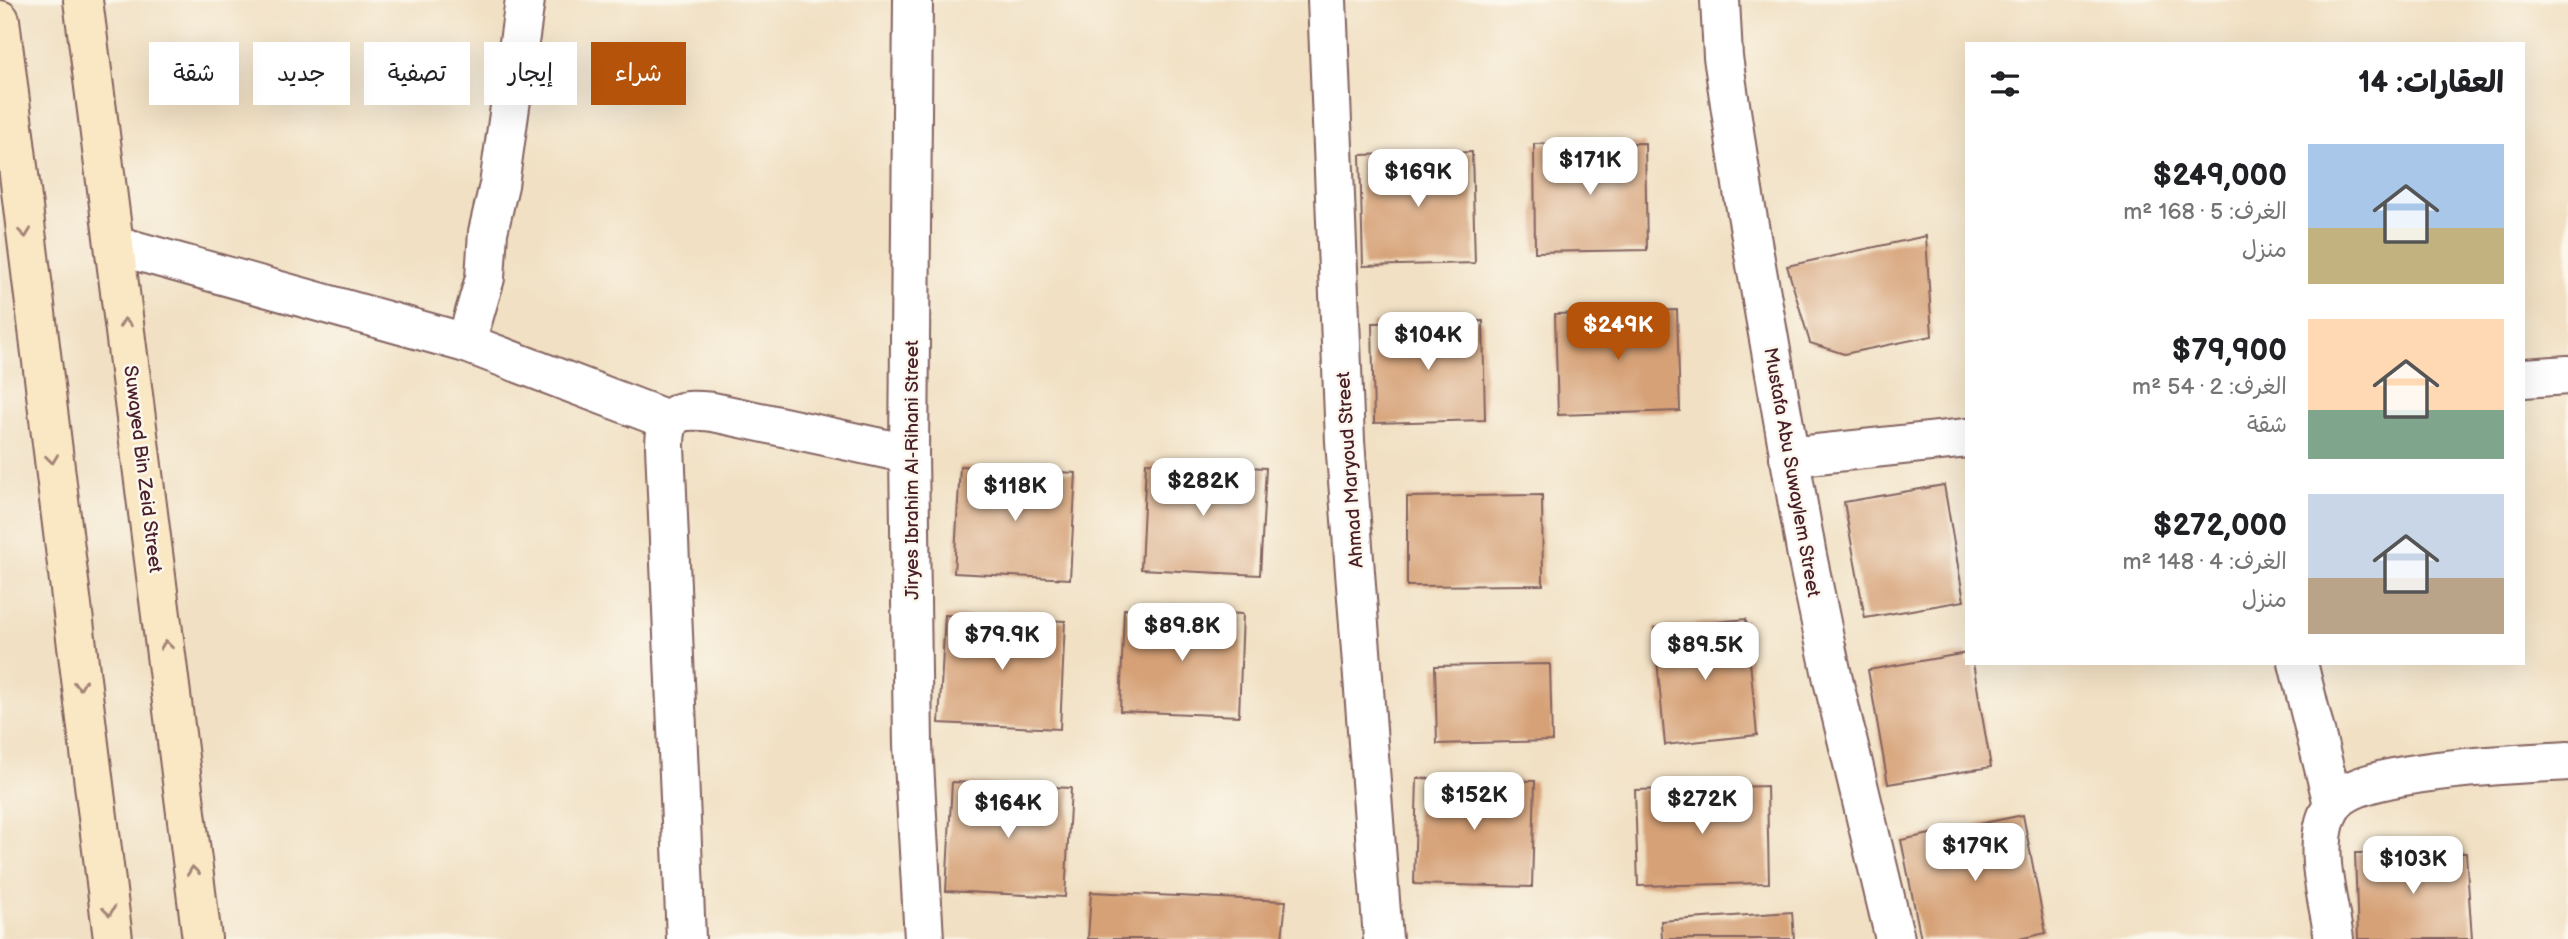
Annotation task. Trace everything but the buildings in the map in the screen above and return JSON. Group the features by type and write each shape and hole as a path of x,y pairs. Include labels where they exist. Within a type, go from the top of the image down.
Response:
{"main road":[{"name":"Suwayed Bin Zeid Street","path":"83,0 202,939"},
{"path":"0,20 113,939"}],"street":[{"path":"466,343 485,278 488,232 499,185 525,0"},
{"name":"Jiryes Ibrahim Al-Rihani Street","path":"913,0 909,454 913,745 924,939"},
{"name":"Ahmad Maryoud Street","path":"1327,0 1345,440 1384,939"},
{"name":"Mustafa Abu Suwaylem Street","path":"1720,0 1723,57 1743,191 1789,457 1833,680 1895,939"},
{"path":"115,245 466,343 668,420"},
{"path":"2525,378 2568,375"},
{"path":"686,939 664,446 664,431 668,420 674,415 693,410 713,412 909,454"},
{"path":"1789,457 1965,438"},
{"path":"2298,665 2333,804"},
{"path":"2334,939 2322,858 2325,823 2333,804 2343,794 2381,781 2442,771 2568,761"}]}
